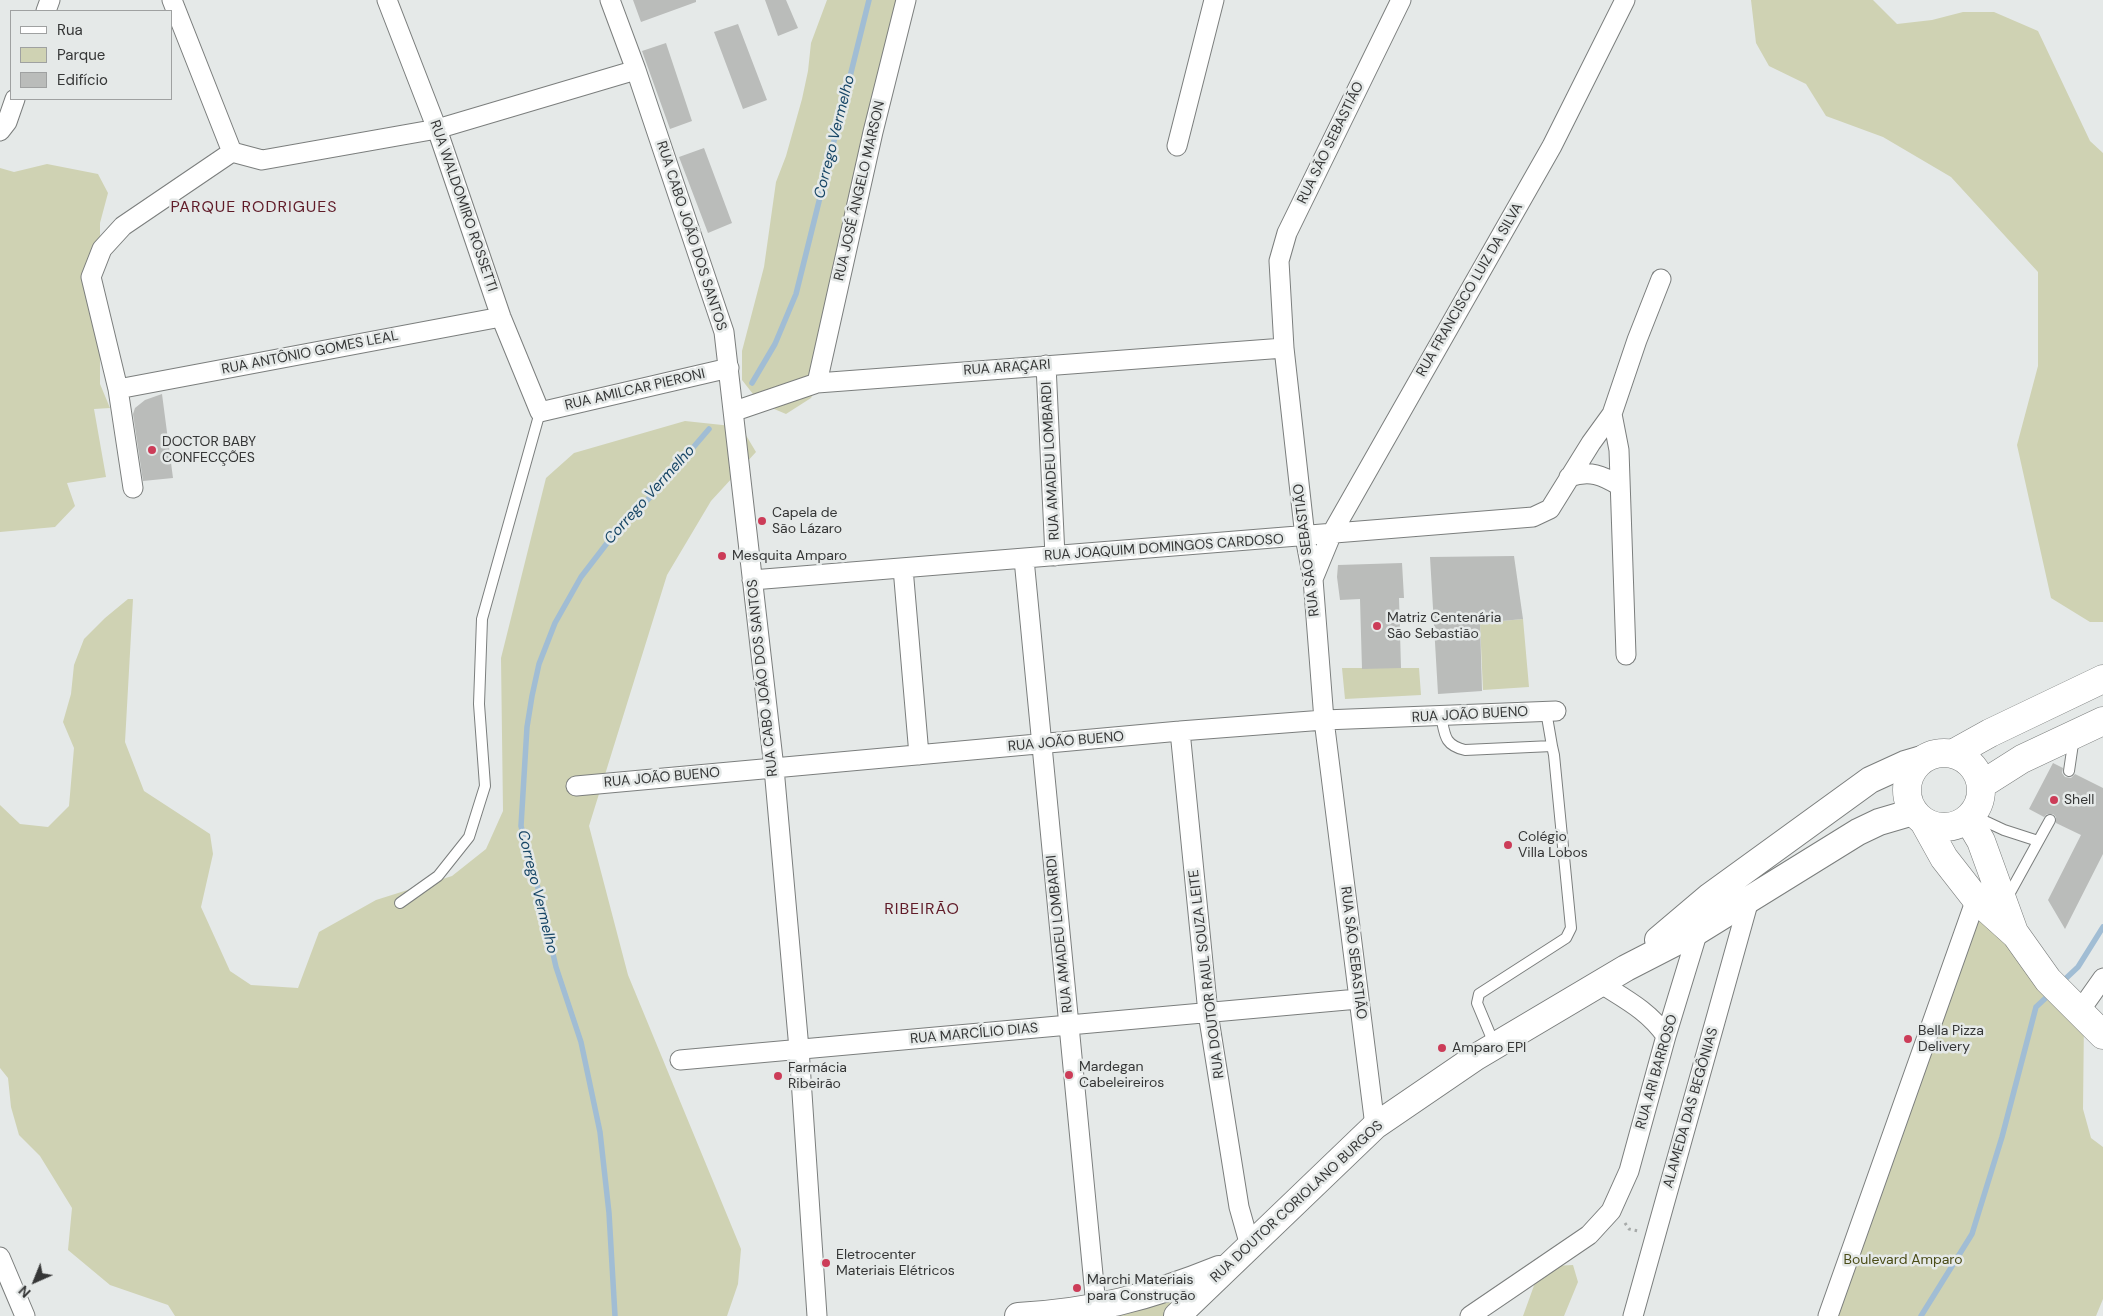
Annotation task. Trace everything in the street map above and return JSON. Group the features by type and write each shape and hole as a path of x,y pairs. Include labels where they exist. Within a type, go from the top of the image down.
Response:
{"main road":[{"path":"1954,753 1990,733 2103,680"},
{"path":"1981,785 2022,760 2103,721"},
{"path":"1919,817 1935,826 1947,828 1958,825 1970,816 1979,803 1981,785 1977,771 1967,760 1954,753 1939,752 1922,759 1909,774 1906,793 1919,817 1944,858 1976,899 2016,935 2048,980 2103,1035"},
{"path":"1970,816 2016,935"}],"street":[{"path":"172,0 232,152"},
{"name":"RUA WALDOMIRO ROSSETTI","path":"387,0 437,129 501,317 540,412"},
{"name":"RUA CABO JOÃO DOS SANTOS","path":"610,0 636,70 724,332 735,411 774,768 799,1049 817,1316"},
{"name":"RUA JOSÉ ÂNGELO MARSON","path":"817,383 873,132 906,0"},
{"path":"1177,146 1214,0"},
{"name":"RUA SÃO SEBASTIÃO","path":"1375,1126 1324,720 1313,579 1305,537 1284,348 1279,260 1287,233 1401,0"},
{"name":"RUA FRANCISCO LUIZ DA SILVA","path":"1313,579 1332,532 1552,146 1625,0"},
{"path":"133,488 118,389 91,277 102,249 123,226 232,152 262,160 437,129 636,70"},
{"path":"0,131 7,122 15,100"},
{"path":"1626,655 1619,450 1612,414 1637,340 1662,279"},
{"name":"RUA ANTÔNIO GOMES LEAL","path":"118,389 501,317"},
{"name":"RUA ARAÇARI","path":"735,411 817,383 1284,348"},
{"name":"RUA AMADEU LOMBARDI","path":"1046,365 1055,556"},
{"name":"RUA AMILCAR PIERONI","path":"540,412 729,368"},
{"name":"RUA JOAQUIM DOMINGOS CARDOSO","path":"752,580 1305,537 1332,532 1533,518 1550,509 1591,443 1612,414"},
{"path":"1569,477 1592,472 1620,486"},
{"name":"RUA AMADEU LOMBARDI","path":"1024,559 1097,1312"},
{"path":"903,568 919,755"},
{"name":"RUA JOÃO BUENO","path":"576,786 1180,730 1324,720 1551,711"},
{"name":"RUA DOUTOR RAUL SOUZA LEITE","path":"1180,730 1208,1013 1240,1207 1241,1254"},
{"path":"1626,968 1710,896 1870,780 1905,764 1922,759"},
{"path":"1626,968 1698,931 1858,832 1879,822 1919,817"},
{"path":"1698,931 1710,896"},
{"path":"1828,1316 1976,899"},
{"name":"ALAMEDA DAS BEGÔNIAS","path":"1633,1316 1749,900"},
{"name":"RUA ARI BARROSO","path":"1470,1316 1589,1235 1612,1208 1629,1171 1666,1036 1698,931"},
{"name":"RUA DOUTOR CORIOLANO BURGOS","path":"1177,1316 1375,1126 1495,1046 1626,968"},
{"path":"2073,1006 2103,978"},
{"path":"1600,983 1639,1007 1656,1022 1666,1036"},
{"name":"RUA MARCÍLIO DIAS","path":"680,1060 1358,999"},
{"path":"1018,1316 1097,1312 1178,1286 1241,1254"},
{"path":"0,1257 25,1316"}],"lane":[{"path":"400,903 438,876 469,838 485,786 479,704 482,619 540,412"},
{"path":"1495,1046 1477,1003 1480,994 1566,938 1571,928 1552,746 1551,711"},
{"path":"1441,716 1446,739 1454,748 1465,750 1552,746"},
{"path":"2069,771 2074,735"},
{"path":"1970,816 2038,841"},
{"path":"2004,903 2050,820"}],"path":[{"path":"1612,1208 1629,1229 1656,1235"}],"green space":[{"path":"827,0 907,0 824,373 811,398 786,414 760,403 742,380 742,351 764,267 776,182 786,156 802,99 811,43"},
{"path":"1751,0 1873,0 1897,24 1932,20 1963,12 1994,12 2038,31 2090,141 2103,153 2103,622 2090,622 2051,598 2017,445 2038,366 2038,272 1951,177 1883,137 1826,116 1806,84 1769,66 1756,43"},
{"path":"47,164 98,174 108,193 100,223 100,384 110,408 94,409 106,477 67,483 75,506 55,527 0,532 0,168 14,172"},
{"path":"685,421 741,427 756,452 711,501 667,575 589,826 628,975 741,1249 738,1284 727,1316 175,1316 168,1305 110,1285 68,1250 72,1208 40,1156 19,1135 11,1107 8,1078 0,1068 0,805 20,824 48,827 69,806 74,748 63,722 71,694 74,665 84,639 128,599 133,599 125,742 144,791 210,834 213,854 201,907 230,971 251,985 298,988 319,932 376,900 452,876 486,849 503,811 501,658 546,478 574,453"},
{"path":"1523,619 1529,687 1483,690 1480,623"},
{"path":"1342,668 1419,668 1421,695 1345,699"},
{"name":"Boulevard Amparo","path":"1976,901 2084,1018 2083,1109 2091,1138 2103,1147 2103,1299 2096,1316 1828,1316"},
{"path":"1573,1265 1578,1282 1564,1316 1523,1316 1536,1280 1553,1266"},
{"path":"1215,1276 1171,1316 1100,1316"}],"building":[{"path":"633,0 696,0 696,2 641,22"},
{"path":"765,0 786,0 798,28 778,36"},
{"path":"738,24 767,100 743,109 714,32"},
{"path":"666,43 692,121 670,129 642,51"},
{"path":"704,148 732,223 708,233 679,157"},
{"name":"DOCTOR BABY CONFECÇÕES","path":"162,394 173,478 143,481 133,414 135,408 145,400"},
{"path":"1514,556 1523,619 1480,623 1482,691 1438,694 1430,557"},
{"path":"1402,563 1404,598 1399,598 1401,668 1362,669 1360,599 1340,600 1337,577 1338,565"},
{"path":"2053,763 2063,768 2062,773 2065,777 2071,778 2075,774 2103,788 2103,854 2065,929 2048,900 2081,835 2056,823 2056,817 2053,814 2047,814 2044,817 2029,809"}],"waterway":[{"name":"Corrego Vermelho","path":"752,383 775,344 796,294 869,0"},
{"name":"Corrego Vermelho","path":"615,1316 609,1213 600,1132 581,1042 556,967 537,884 521,826 527,727 539,664 555,623 581,577 611,538 655,492 709,429"},
{"path":"2061,983 2078,967 2103,927"},
{"path":"1921,1316 1972,1234 2002,1137 2036,1007 2051,993"}],"place":[{"name":"DOCTOR BABY CONFECÇÕES","path":"152,450"},
{"name":"Capela de São Lázaro","path":"762,521"},
{"name":"Mesquita Amparo","path":"722,556"},
{"name":"Matriz Centenária São Sebastião","path":"1377,626"},
{"name":"Shell","path":"2054,800"},
{"name":"Colégio Villa Lobos","path":"1508,845"},
{"name":"Bella Pizza Delivery","path":"1908,1039"},
{"name":"Amparo EPI","path":"1442,1048"},
{"name":"Mardegan Cabeleireiros","path":"1069,1075"},
{"name":"Farmácia Ribeirão","path":"778,1076"},
{"name":"Eletrocenter Materiais Elétricos","path":"826,1263"},
{"name":"Marchi Materiais para Construção","path":"1077,1288"}],"district":[{"name":"PARQUE RODRIGUES","path":"254,208"},
{"name":"RIBEIRÃO","path":"922,910"}]}
